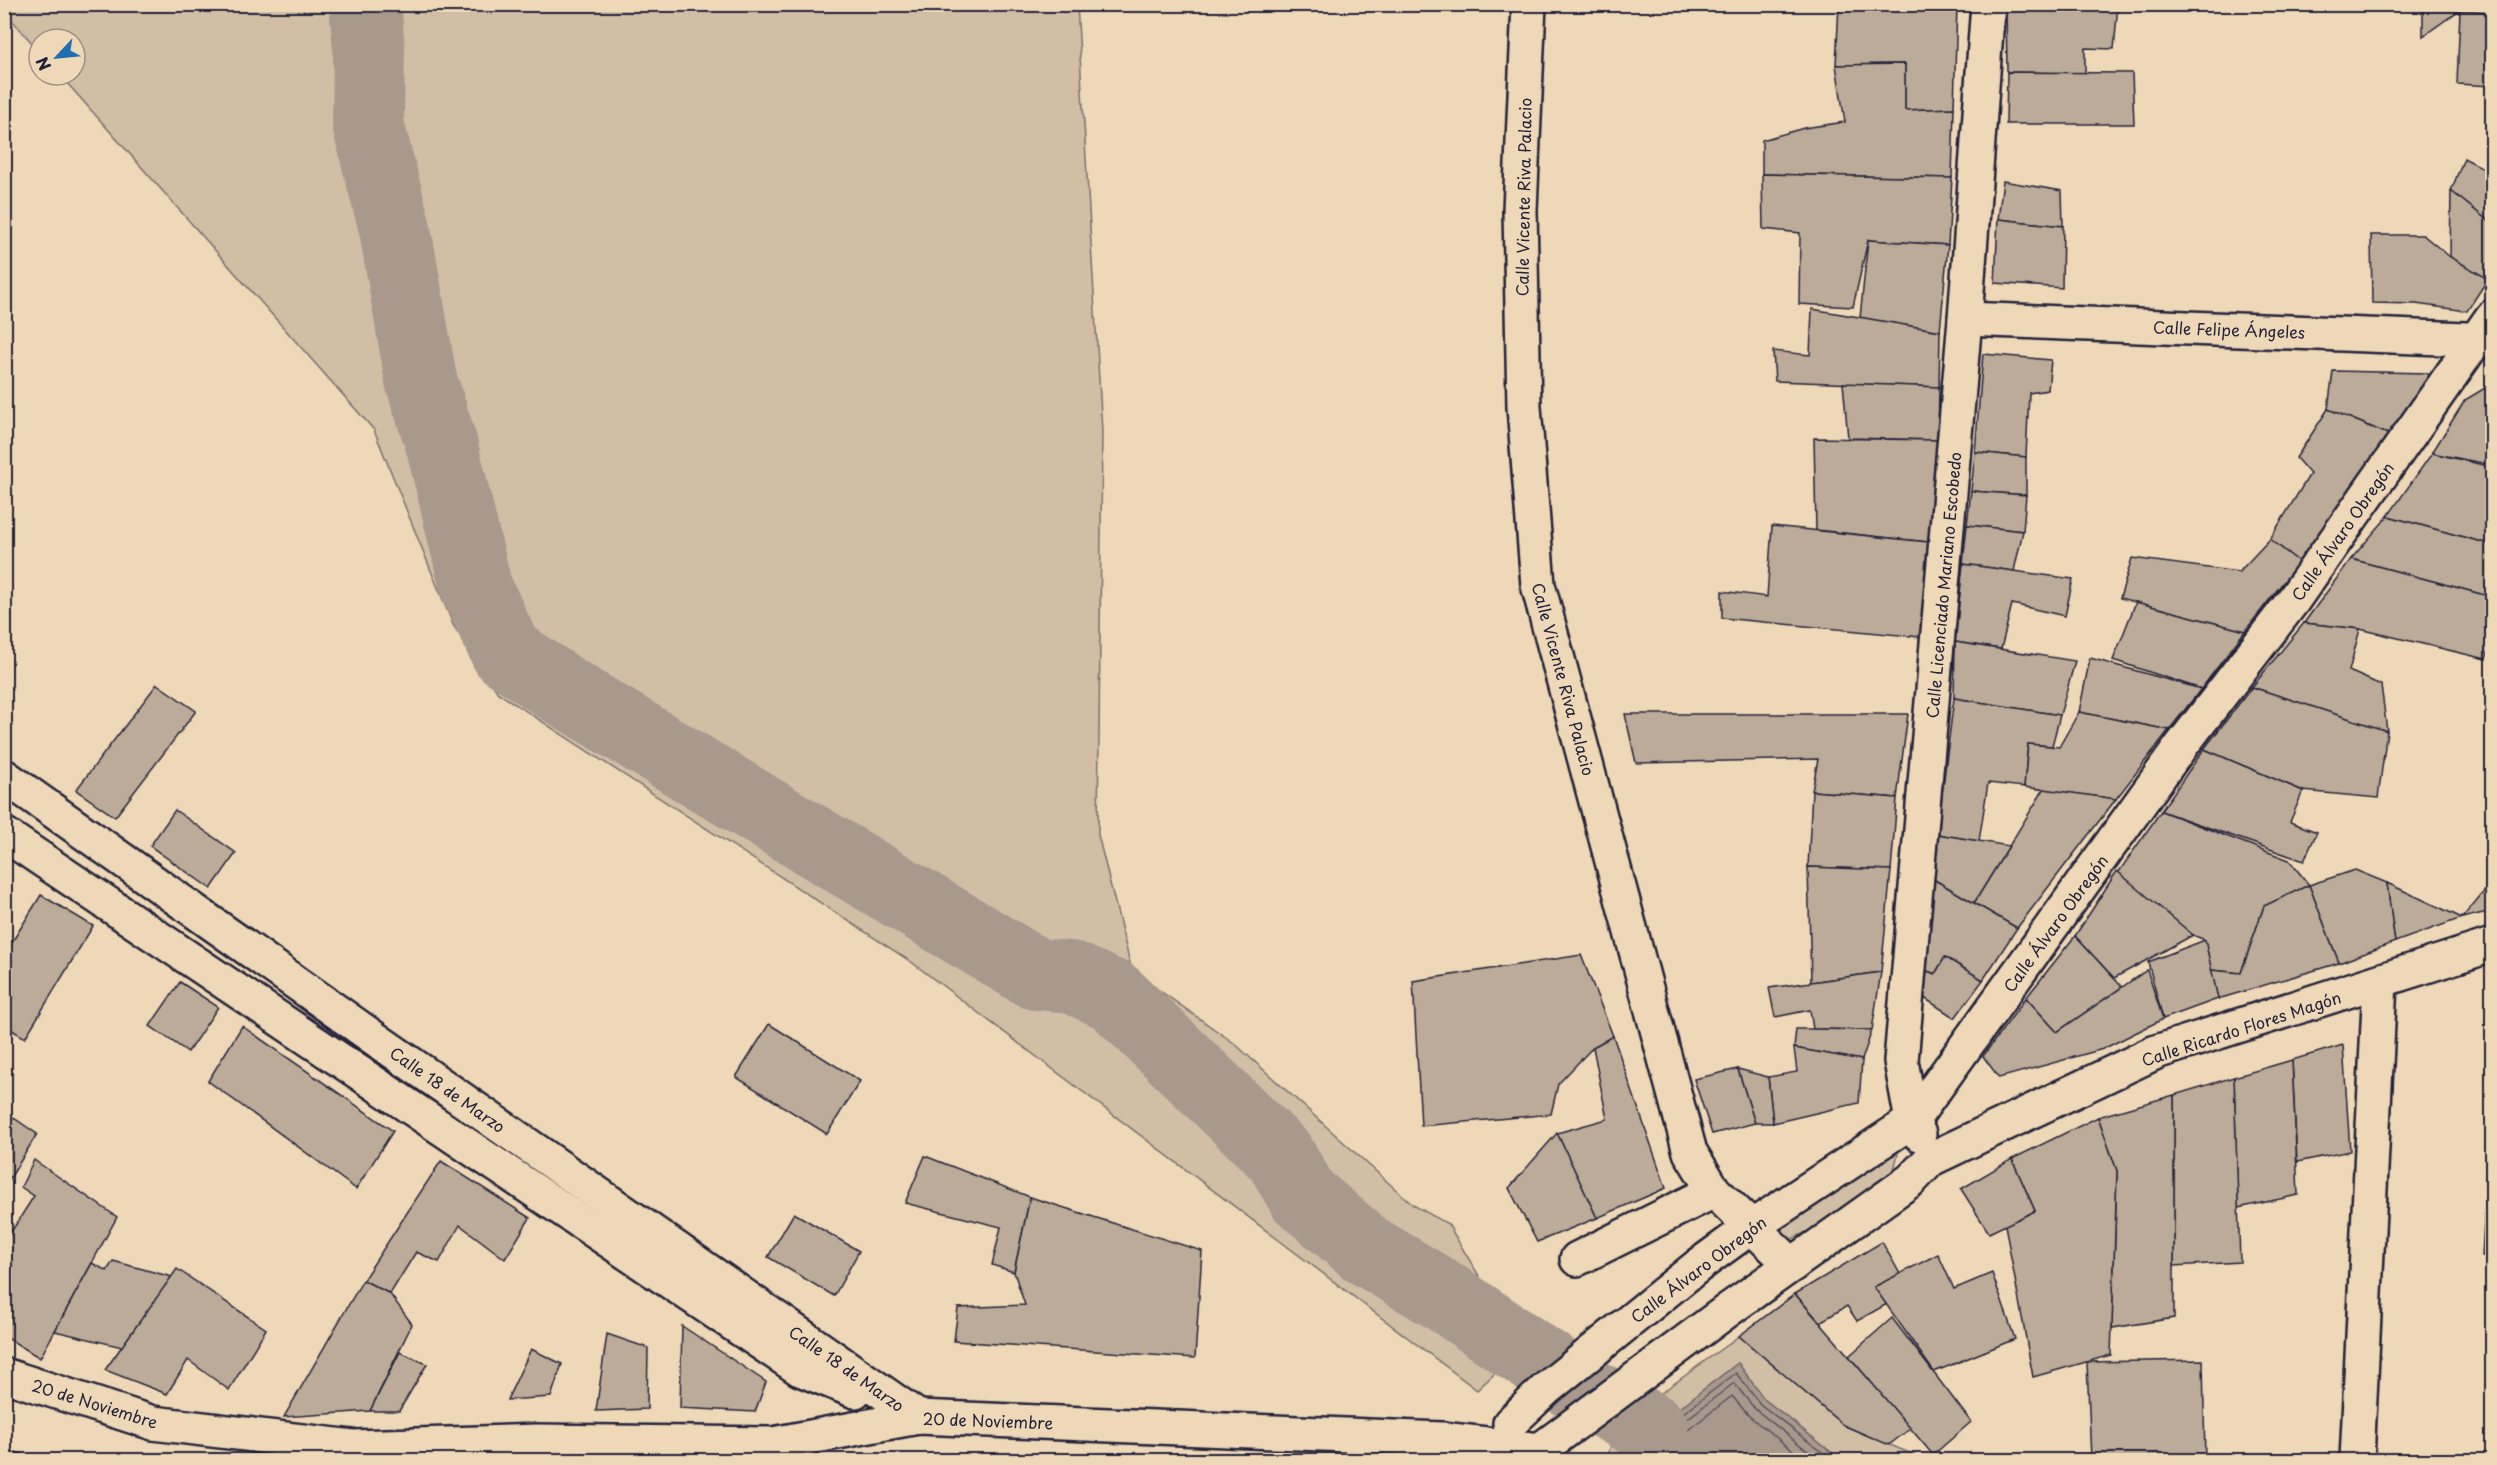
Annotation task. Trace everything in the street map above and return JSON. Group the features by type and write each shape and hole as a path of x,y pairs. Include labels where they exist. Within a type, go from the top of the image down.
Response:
{"main road":[{"name":"Calle Vicente Riva Palacio","path":"1529,4 1520,210 1524,407 1538,585 1690,1152 1714,1191 1750,1228 1792,1265"},
{"name":"Calle Licenciado Mariano Escobedo","path":"1931,1160 1912,1121 1901,1060 1965,320 1988,4"},
{"name":"Calle Felipe Ángeles","path":"1965,320 2488,332"},
{"name":"Calle Álvaro Obregón","path":"1510,1423 1546,1389 1699,1265 1750,1228 1912,1121 2180,749 2292,602 2488,332"},
{"name":"Calle 18 de Marzo","path":"4,776 374,1038 918,1417"},
{"name":"Calle 18 de Marzo","path":"4,834 800,1369 918,1417"},
{"name":"Calle Ricardo Flores Magón","path":"1931,1160 2156,1052 2493,945"},
{"path":"2357,1461 2380,982"},
{"path":"1547,1455 1575,1423 1728,1310 1911,1180 1931,1160"},
{"path":"1577,1259 1714,1191"},
{"name":"20 de Noviembre","path":"4,1375 153,1423 353,1447 537,1441 772,1452 918,1417 1443,1439"},
{"path":"1443,1439 1510,1423 1547,1455"},
{"path":"1443,1439 1547,1455"}],"shaded area":[{"path":"4,5 1077,5 1102,431 1098,835 1132,971 1234,1043 1413,1205 1448,1224 1522,1348 1477,1390 910,961 498,693 453,625 374,430 71,87 87,87 87,27 27,27 27,37 5,12"},
{"path":"1898,1154 1894,1169 1869,1190 1806,1232 1792,1239 1782,1237 1784,1223 1887,1157"},
{"path":"1739,1336 1843,1425 1926,1460 1841,1460 1764,1399 1738,1363 1635,1442 1622,1460 1606,1460 1614,1437 1645,1405"}],"water":[{"path":"1738,1363 1764,1399 1841,1460 1622,1460 1635,1442"}],"building":[{"path":"1839,4 1957,4 1954,108 1905,110 1905,64 1836,65"},
{"path":"2006,4 2118,4 2114,49 2085,48 2085,73 2007,72"},
{"path":"2423,4 2468,4 2423,36"},
{"path":"2460,10 2492,12 2492,86 2457,84"},
{"path":"1905,64 1905,110 1954,108 1952,178 1762,174 1762,140 1804,128 1845,122 1836,65"},
{"path":"2007,72 2132,73 2134,124 2006,124"},
{"path":"2492,156 2492,224 2451,191 2464,158 2483,168"},
{"path":"1762,174 1952,178 1948,245 1868,240 1853,307 1799,304 1800,233 1763,229"},
{"path":"2003,181 2062,191 2063,226 1998,219"},
{"path":"2451,191 2492,224 2492,262 2488,279 2450,257"},
{"path":"1998,219 2063,226 2062,288 1995,283"},
{"path":"2371,235 2423,235 2450,257 2488,279 2467,311 2416,304 2372,303"},
{"path":"1868,240 1948,245 1940,331 1860,318"},
{"path":"1812,309 1940,331 1939,387 1775,381 1773,351 1810,355"},
{"path":"1983,354 2051,360 2048,390 2029,393 2026,457 1975,452"},
{"path":"2333,371 2427,373 2436,386 2395,437 2328,409"},
{"path":"1843,383 1939,387 1938,440 1848,438"},
{"path":"2492,385 2492,465 2432,453 2465,400"},
{"path":"2328,409 2395,437 2299,562 2270,539 2310,474 2296,458"},
{"path":"1814,438 1938,440 1928,542 1816,530"},
{"path":"1975,452 2026,457 2026,495 1971,491"},
{"path":"2432,453 2492,467 2492,545 2388,516"},
{"path":"1971,491 2026,495 2023,531 1967,525"},
{"path":"2388,516 2492,545 2492,597 2351,559"},
{"path":"1967,525 2023,531 2014,571 1963,564"},
{"path":"1772,526 1928,542 1920,637 1722,618 1722,591 1767,597"},
{"path":"2270,539 2299,562 2245,631 2120,598 2132,558 2239,572"},
{"path":"2351,559 2492,597 2492,641 2486,659 2360,629 2304,623"},
{"path":"1963,564 2073,579 2065,616 2012,604 2001,649 1955,642"},
{"path":"2136,602 2245,631 2201,689 2113,660"},
{"path":"2304,623 2360,629 2349,671 2381,685 2387,731 2252,687"},
{"path":"1955,642 2075,661 2060,715 1954,698"},
{"path":"2090,658 2201,689 2169,730 2079,712"},
{"path":"157,684 196,711 115,817 76,790"},
{"path":"2252,687 2387,731 2378,798 2303,791 2204,749"},
{"path":"1954,698 2060,715 2052,746 2028,744 2024,787 1988,783 1979,841 1937,834"},
{"path":"2079,712 2169,730 2116,799 2024,787 2028,744 2059,747"},
{"path":"1625,714 1908,714 1897,798 1812,791 1818,759 1636,763"},
{"path":"2204,749 2303,791 2290,822 2317,832 2304,861 2161,811"},
{"path":"2044,789 2116,799 2017,928 1974,903"},
{"path":"1812,791 1897,798 1891,870 1808,867"},
{"path":"175,810 236,853 211,889 150,846"},
{"path":"2161,811 2289,860 2309,885 2264,906 2241,973 2211,970 2205,940 2193,935 2118,873"},
{"path":"1937,834 2009,846 1974,903 1933,879"},
{"path":"2492,862 2492,911 2462,918 2486,889"},
{"path":"1808,867 1891,870 1881,972 1811,982"},
{"path":"2355,870 2387,883 2395,942 2339,963 2309,885"},
{"path":"2117,871 2193,935 2114,978 2075,936"},
{"path":"1933,879 2017,928 1983,980 1945,957 1935,974 1917,967"},
{"path":"2387,883 2462,918 2395,942"},
{"path":"2309,885 2339,963 2218,999 2211,970 2241,973 2264,906"},
{"path":"41,895 93,926 25,1038 4,1025 4,955"},
{"path":"2075,936 2122,987 2057,1032 2026,998"},
{"path":"2205,940 2218,999 2163,1019 2148,962"},
{"path":"1581,955 1613,1036 1593,1047 1558,1084 1551,1114 1421,1126 1413,981"},
{"path":"1945,957 1983,980 1955,1018 1915,992 1917,967 1935,974"},
{"path":"2147,970 2163,1019 2103,1049 1999,1078 1983,1056 2026,998 2057,1032"},
{"path":"1881,972 1872,1030 1813,1029 1810,1010 1775,1017 1769,988"},
{"path":"180,982 218,1007 188,1052 150,1026"},
{"path":"769,1024 860,1081 827,1134 736,1077"},
{"path":"242,1026 393,1131 356,1189 208,1081"},
{"path":"1796,1029 1872,1030 1862,1060 1794,1048"},
{"path":"1613,1036 1666,1188 1597,1218 1557,1133 1607,1119 1593,1047"},
{"path":"2343,1045 2350,1151 2297,1162 2292,1060"},
{"path":"1794,1048 1862,1060 1859,1103 1773,1123 1768,1077 1797,1072"},
{"path":"2292,1060 2298,1195 2238,1208 2234,1077"},
{"path":"1738,1069 1755,1123 1712,1134 1694,1079"},
{"path":"1738,1069 1768,1077 1773,1123 1755,1123"},
{"path":"2234,1077 2240,1262 2174,1266 2174,1095"},
{"path":"2492,1083 2492,1258 2482,1256"},
{"path":"2174,1095 2174,1318 2112,1328 2117,1171 2098,1117"},
{"path":"4,1111 37,1134 4,1188"},
{"path":"2098,1117 2117,1171 2111,1355 2033,1377 2005,1225 2035,1211 2012,1159"},
{"path":"1557,1133 1597,1218 1537,1242 1509,1188"},
{"path":"925,1156 1030,1197 1014,1272 992,1265 1001,1227 905,1203"},
{"path":"2012,1159 2035,1211 1989,1233 1961,1189"},
{"path":"34,1160 117,1217 40,1358 4,1336 4,1243 34,1196 21,1187"},
{"path":"441,1161 530,1218 505,1259 460,1225 439,1262 416,1252 390,1294 363,1280"},
{"path":"1030,1197 1202,1251 1195,1358 954,1341 958,1308 1025,1305 1014,1272"},
{"path":"794,1213 859,1251 834,1296 768,1257"},
{"path":"1882,1242 1900,1274 1874,1287 1887,1304 1857,1321 1847,1306 1820,1322 1795,1294"},
{"path":"1938,1254 1954,1289 1992,1273 2015,1339 1934,1372 1874,1287"},
{"path":"113,1261 172,1277 122,1347 55,1331 92,1263 107,1271"},
{"path":"177,1269 266,1329 229,1390 188,1360 167,1394 105,1370"},
{"path":"363,1280 390,1294 412,1324 370,1411 284,1417"},
{"path":"1795,1294 1911,1428 1889,1445 1843,1425 1739,1336"},
{"path":"1892,1318 1971,1422 1933,1455 1849,1356"},
{"path":"682,1326 766,1382 755,1412 680,1408"},
{"path":"607,1334 648,1348 647,1409 596,1411"},
{"path":"531,1349 562,1364 551,1397 507,1400"},
{"path":"400,1352 427,1364 399,1411 370,1411"},
{"path":"2203,1360 2205,1460 2091,1460 2087,1362"},
{"path":"4,1449 36,1458 35,1460 4,1460"}],"waterway":[{"path":"365,4 369,49 368,124 395,229 421,380 442,446 476,587 506,652 563,690 1036,974 1071,977 1114,996 1280,1156 1303,1196 1365,1249 1444,1296 1583,1390 1652,1429"}]}
